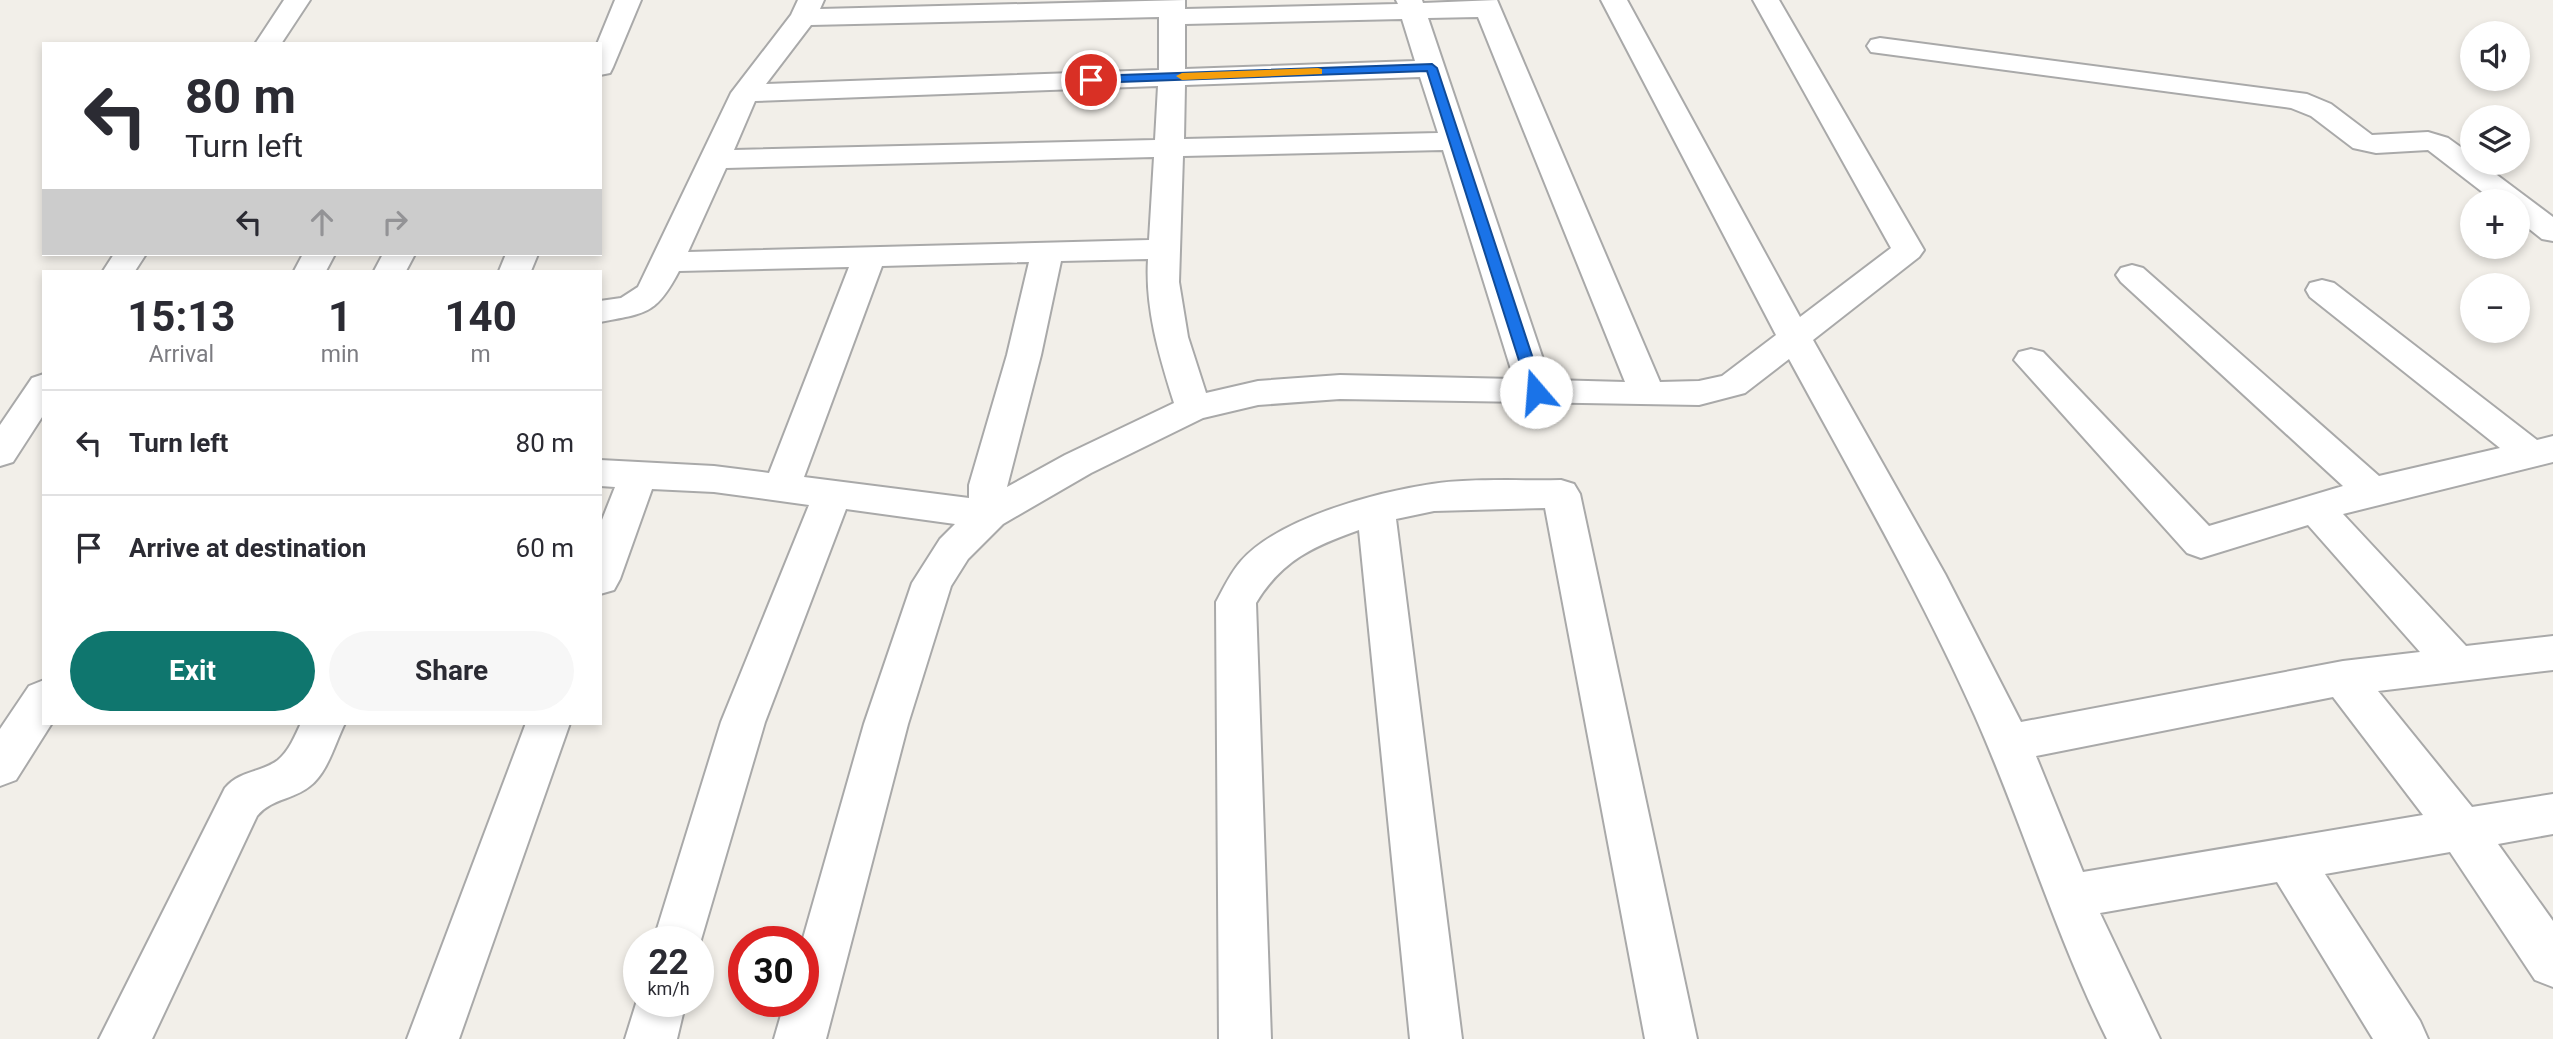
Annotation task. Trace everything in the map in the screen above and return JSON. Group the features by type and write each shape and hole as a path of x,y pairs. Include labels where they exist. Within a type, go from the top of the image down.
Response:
{"street":[{"path":"269,42 297,0"},
{"path":"602,62 628,0"},
{"path":"1614,0 1795,339 1909,542 2008,743 2091,950 2134,1039"},
{"path":"800,1039 886,724 932,583 954,549 989,514 1079,464 1193,408 1258,393 1316,388 1648,394 1699,393 1733,385 1908,250 1766,0"},
{"path":"602,312 631,306 651,293 668,262 745,93 807,8 1172,8 1486,4 1648,394"},
{"path":"1411,6 1536,392"},
{"path":"1172,8 1163,282 1171,337 1193,408"},
{"path":"1880,46 2297,100 2321,110 2363,142 2376,144 2428,141 2438,144 2497,189"},
{"path":"745,93 1432,68"},
{"path":"715,159 1455,141"},
{"path":"2530,214 2553,232"},
{"path":"668,262 1164,249"},
{"path":"989,514 988,485 1024,355 1047,252"},
{"path":"782,487 869,257"},
{"path":"2132,275 2372,491"},
{"path":"2322,290 2542,451"},
{"path":"2031,360 2201,543 2372,491 2542,451"},
{"path":"0,453 42,389"},
{"path":"602,473 714,479 989,514"},
{"path":"602,574 638,475"},
{"path":"682,926 743,722 833,493"},
{"path":"1245,1039 1236,602 1255,571 1300,536 1376,510 1434,497 1561,494 1671,1039"},
{"path":"2315,508 2456,664"},
{"path":"1376,510 1436,1039"},
{"path":"2008,743 2343,678 2553,653"},
{"path":"2343,678 2461,829 2553,963"},
{"path":"0,767 42,701"},
{"path":"125,1039 241,802 256,786 290,777 301,766 322,725"},
{"path":"433,1039 547,725"},
{"path":"2069,896 2553,814"},
{"path":"2288,859 2402,1039"},
{"path":"651,1039 657,1017"}],"slow traffic":[{"path":"1182,76 1318,72"}],"route":[{"path":"1091,80 1432,68 1536,392"}]}
